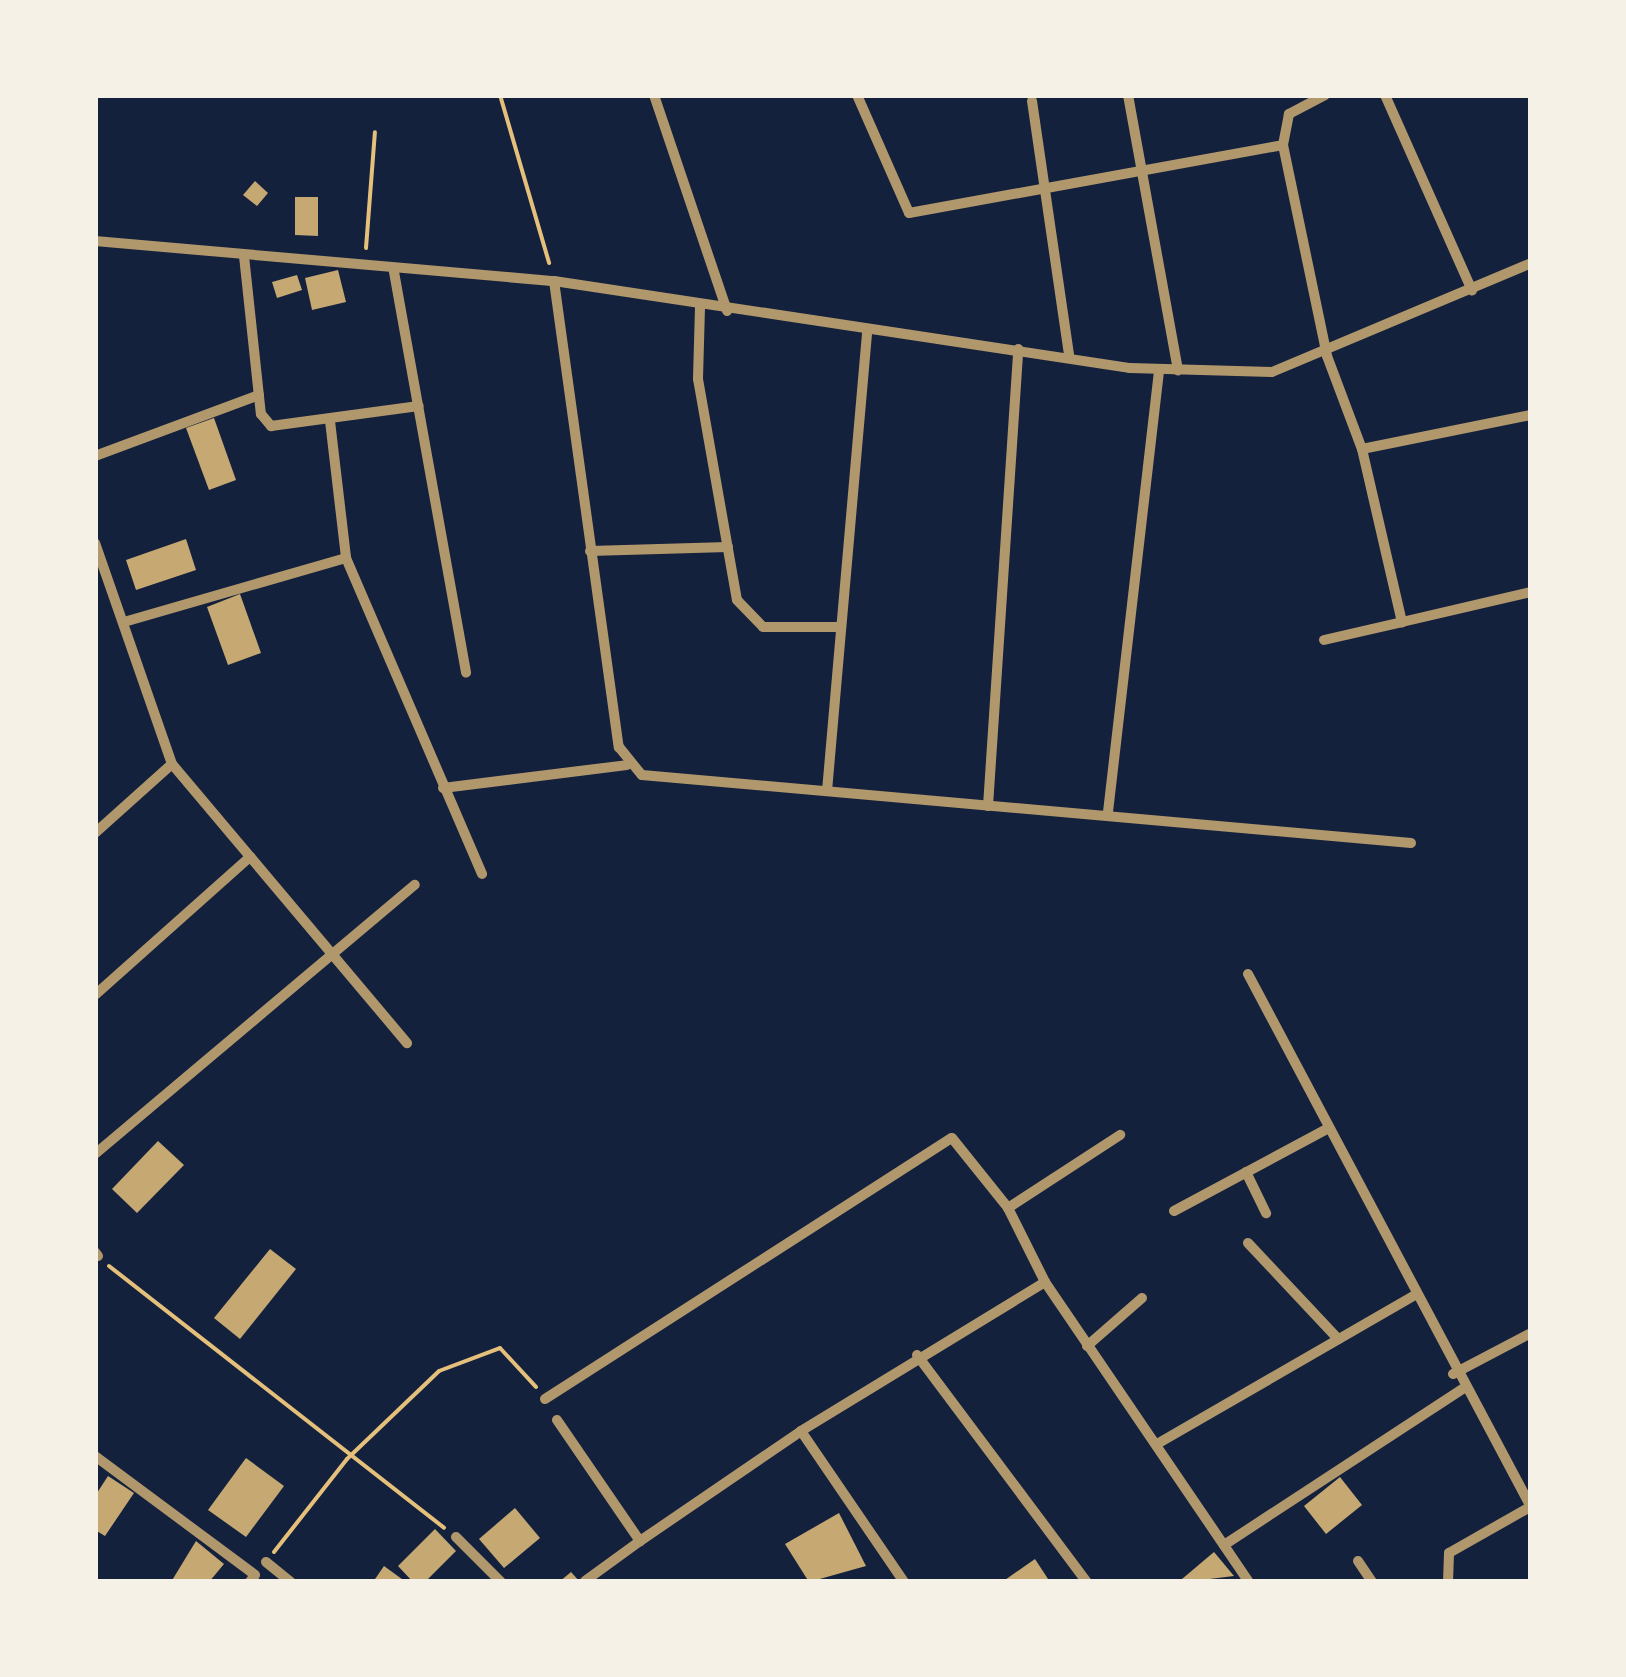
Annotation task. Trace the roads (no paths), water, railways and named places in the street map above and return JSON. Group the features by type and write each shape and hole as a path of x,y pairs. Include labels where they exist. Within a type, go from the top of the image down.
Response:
{"street":[{"path":"654,95 727,311"},
{"path":"857,95 909,214 1284,145"},
{"path":"1128,95 1147,171 1178,370"},
{"path":"1325,95 1289,114 1284,145 1327,356 1362,449 1402,622"},
{"path":"1385,95 1472,290"},
{"path":"1032,100 1069,354"},
{"path":"95,241 394,272 554,281 700,308 1069,354 1158,370 1272,372 1327,356 1531,263"},
{"path":"244,256 258,395 270,426 330,421 419,406"},
{"path":"394,272 466,673"},
{"path":"554,281 590,551 627,764"},
{"path":"700,308 698,379 728,548 750,621 841,627"},
{"path":"827,792 867,330"},
{"path":"988,806 1018,349"},
{"path":"1108,812 1158,370"},
{"path":"95,456 258,395"},
{"path":"1362,449 1531,415"},
{"path":"330,421 346,558 482,874"},
{"path":"95,543 172,764 407,1043"},
{"path":"590,551 728,548"},
{"path":"124,622 346,558"},
{"path":"1324,640 1531,592"},
{"path":"95,833 172,764"},
{"path":"443,788 627,764 642,775 988,806 1108,812 1411,843"},
{"path":"95,995 250,857"},
{"path":"95,1154 414,884"},
{"path":"1248,974 1453,1374 1531,1507 1449,1553 1448,1582"},
{"path":"1174,1211 1327,1129"},
{"path":"1008,1208 1120,1136"},
{"path":"545,1399 940,1140 967,1147 1008,1208 1045,1282 1249,1582"},
{"path":"1246,1172 1266,1213"},
{"path":"1248,1243 1338,1339"},
{"path":"586,1581 801,1430 918,1355 1045,1282"},
{"path":"1156,1444 1412,1296"},
{"path":"1087,1346 1142,1298"},
{"path":"1453,1374 1531,1333"},
{"path":"918,1355 1087,1582"},
{"path":"1224,1545 1462,1389"},
{"path":"557,1420 640,1541"},
{"path":"801,1430 904,1582"},
{"path":"95,1456 256,1575 250,1582"},
{"path":"456,1537 501,1582"},
{"path":"1358,1561 1372,1582"},
{"path":"266,1562 291,1582"}]}
